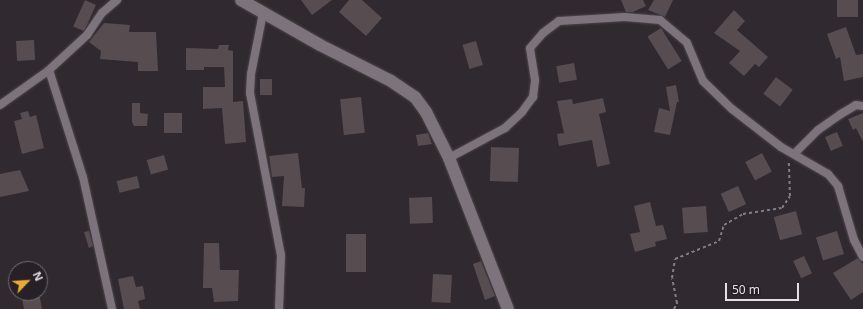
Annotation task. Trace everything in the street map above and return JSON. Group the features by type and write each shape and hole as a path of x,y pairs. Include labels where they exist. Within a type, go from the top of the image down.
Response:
{"main road":[{"path":"241,0 391,80 415,97 426,112 449,158 508,309"}],"street":[{"path":"0,105 49,70 87,36 102,13 117,0"},
{"path":"263,13 251,74 250,93 281,255 278,309"},
{"path":"449,158 505,128 533,97 535,80 530,48 544,33 559,21 625,18 660,20 686,43 703,82 732,109 794,154 828,174 838,186 854,240 863,256"},
{"path":"49,70 83,177 112,309"},
{"path":"794,154 818,130 856,105 863,106"}],"path":[{"path":"674,309 677,303 672,278 674,259 719,241 724,225 743,214 782,208 790,196 788,164 794,154"}],"building":[{"path":"85,0 96,5 84,31 73,26"},
{"path":"301,0 332,0 312,15"},
{"path":"349,0 362,0 382,18 366,36 339,12"},
{"path":"621,0 643,0 646,6 633,12 626,12"},
{"path":"654,0 673,0 665,17 648,10"},
{"path":"837,0 858,0 858,17 837,17"},
{"path":"734,10 745,21 737,30 768,57 759,67 755,64 744,76 729,63 740,51 714,33"},
{"path":"104,23 130,25 129,32 156,32 158,71 138,71 138,62 100,59 101,51 89,42"},
{"path":"846,27 856,55 863,54 863,77 844,81 840,57 836,59 827,34"},
{"path":"661,28 682,61 668,70 647,36"},
{"path":"34,40 35,60 17,61 16,41"},
{"path":"476,41 483,65 469,69 463,45"},
{"path":"219,45 229,45 228,50 233,51 233,102 243,101 246,142 225,144 222,108 203,109 203,87 225,87 224,67 204,67 204,70 186,70 186,48 218,49"},
{"path":"574,63 577,80 559,83 556,66"},
{"path":"776,77 793,90 780,106 763,94"},
{"path":"260,79 272,79 272,95 260,95"},
{"path":"676,85 679,102 677,102 670,135 654,132 659,108 670,111 666,87"},
{"path":"361,97 365,133 344,135 340,99"},
{"path":"603,98 606,112 599,114 610,164 597,167 592,140 559,146 557,134 564,133 557,101 572,99 573,104"},
{"path":"132,103 140,103 140,113 148,114 147,126 134,126 132,122"},
{"path":"28,111 30,117 36,115 44,148 22,154 14,121 22,119 20,113"},
{"path":"164,113 182,113 182,133 164,133"},
{"path":"863,113 863,142 856,128 853,130 848,119"},
{"path":"837,132 843,146 831,151 825,137"},
{"path":"428,133 432,144 418,146 416,135"},
{"path":"491,147 519,148 518,182 490,181"},
{"path":"298,153 302,188 305,188 304,207 282,206 284,176 272,177 269,156"},
{"path":"762,153 772,172 755,180 745,162"},
{"path":"164,155 168,169 151,174 147,160"},
{"path":"20,170 29,191 0,197 0,174"},
{"path":"137,176 140,188 120,193 117,181"},
{"path":"738,186 746,204 729,212 721,194"},
{"path":"432,197 433,223 410,224 409,198"},
{"path":"650,202 656,226 663,225 667,239 655,242 656,246 635,252 630,234 640,232 634,206"},
{"path":"706,206 708,232 684,234 682,208"},
{"path":"796,211 802,234 780,240 774,217"},
{"path":"89,231 93,246 89,248 84,232"},
{"path":"837,231 844,254 823,260 816,237"},
{"path":"346,234 366,234 366,272 346,272"},
{"path":"204,243 219,243 220,270 239,270 238,301 214,302 212,288 203,288"},
{"path":"804,256 812,273 801,278 793,261"},
{"path":"858,258 863,264 863,292 851,300 833,273"},
{"path":"481,261 495,296 485,300 473,264"},
{"path":"433,274 452,275 451,303 432,302"},
{"path":"133,276 136,287 143,286 145,299 138,301 140,309 124,309 118,279"},
{"path":"22,301 40,301 42,309 24,309"}]}
